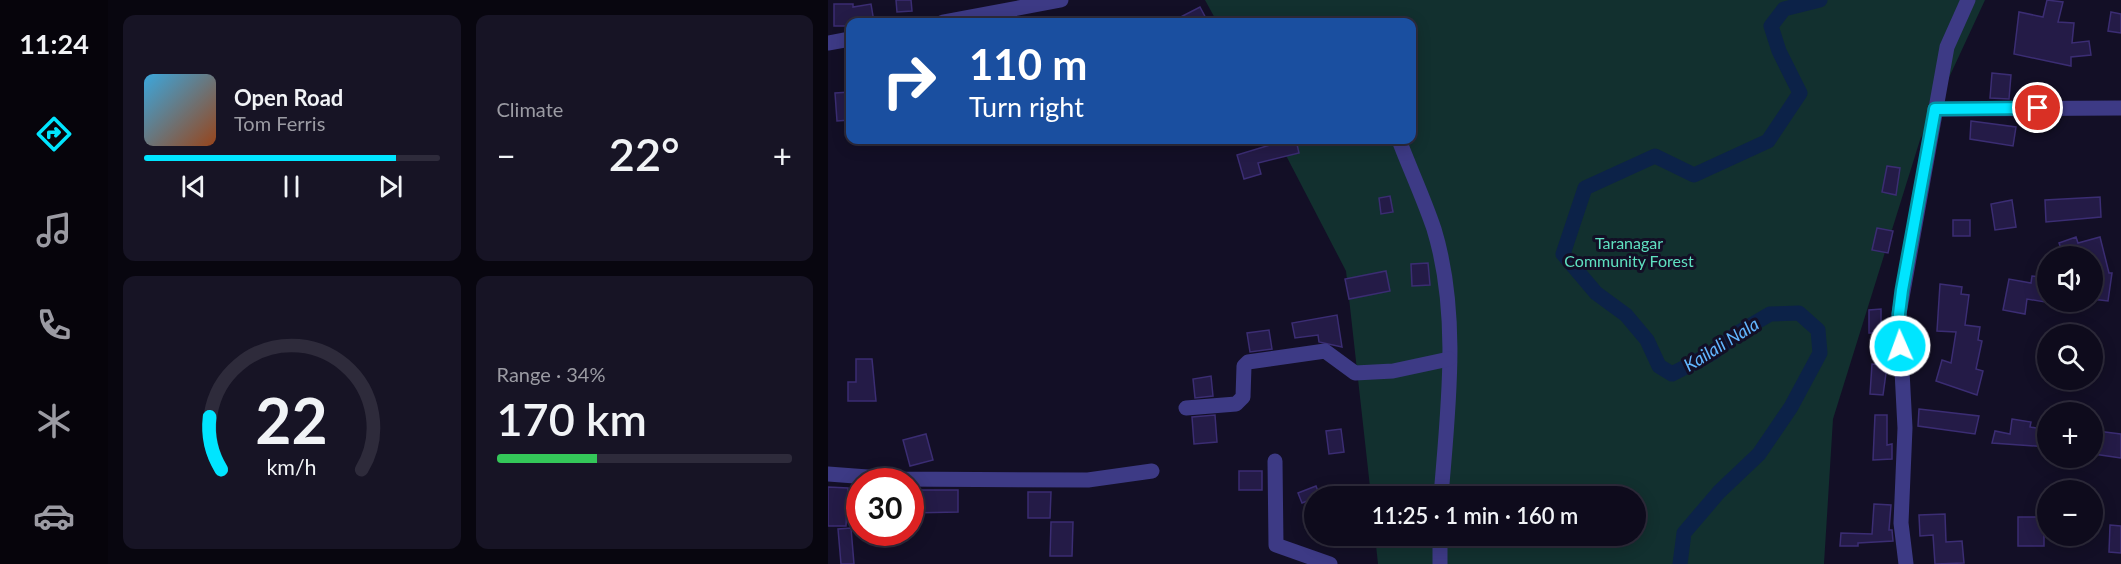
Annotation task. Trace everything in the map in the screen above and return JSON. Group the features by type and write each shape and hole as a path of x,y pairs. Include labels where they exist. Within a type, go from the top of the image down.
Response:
{"street":[{"path":"964,18 1061,0"},
{"path":"1906,564 1901,523 1905,428 1899,314 1947,47 1968,0"},
{"path":"828,43 846,40"},
{"path":"1935,109 2121,108"},
{"path":"1401,144 1434,230 1447,299 1450,391 1442,486"},
{"path":"1186,408 1236,404 1243,397 1244,366 1248,362 1325,351 1355,373 1393,371 1449,359"},
{"path":"1275,461 1276,545 1330,564"},
{"path":"828,474 894,479 1088,480 1152,471"},
{"path":"1440,546 1440,564"}],"green space":[{"name":"Taranagar Community Forest","path":"1205,0 1985,0 1920,140 1833,419 1824,564 1378,564 1376,546 1646,546 1646,486 1370,486 1346,271 1280,144 1416,144 1416,18 1215,18"}],"building":[{"path":"896,0 911,0 912,11 897,12"},
{"path":"2047,0 2063,2 2058,22 2074,23 2072,43 2089,41 2091,55 2071,57 2071,66 2014,54 2019,12 2043,17"},
{"path":"834,4 853,4 853,7 871,4 873,18 846,18 846,26 834,26"},
{"path":"1200,7 1206,18 1179,18"},
{"path":"2111,12 2121,14 2121,33 2108,31"},
{"path":"1992,73 2011,75 2009,99 1990,98"},
{"path":"846,92 846,120 837,121 835,93"},
{"path":"1971,121 2016,127 2013,146 1970,139"},
{"path":"1297,144 1299,153 1258,163 1261,174 1244,179 1237,155 1270,145"},
{"path":"1887,166 1900,168 1896,195 1882,192"},
{"path":"1390,196 1393,212 1381,214 1379,198"},
{"path":"2100,197 2101,217 2046,222 2045,200"},
{"path":"2012,200 2016,227 1995,230 1991,204"},
{"path":"1953,220 1970,220 1970,236 1953,236"},
{"path":"1877,228 1893,231 1888,253 1872,250"},
{"path":"2076,237 2078,243 2100,237 2102,246 2060,246 2059,243"},
{"path":"2103,249 2109,273 2112,273 2108,301 2103,300"},
{"path":"1428,263 1430,285 1412,286 1411,264"},
{"path":"1386,271 1390,291 1349,299 1345,279"},
{"path":"2032,276 2037,277 2037,301 2027,299 2025,314 2003,310 2009,279 2031,283"},
{"path":"1940,284 1962,287 1961,294 1969,295 1965,325 1980,327 1978,340 1982,341 1976,369 1983,371 1977,395 1936,381 1942,360 1951,363 1956,332 1937,331"},
{"path":"1881,309 1881,333 1869,333 1869,310"},
{"path":"1337,315 1342,347 1319,342 1318,335 1295,338 1292,323"},
{"path":"1269,330 1272,349 1250,352 1247,333"},
{"path":"856,359 872,359 876,401 848,401 848,382 856,382"},
{"path":"1872,364 1887,366 1883,395 1870,394"},
{"path":"1211,376 1213,396 1195,398 1193,379"},
{"path":"1919,409 1979,416 1975,434 1918,426"},
{"path":"1215,415 1217,442 1194,444 1192,417"},
{"path":"1875,415 1887,415 1887,445 1892,444 1892,459 1873,460"},
{"path":"2012,419 2031,422 2030,427 2037,428 2037,446 1992,443 1995,431 2010,434"},
{"path":"1341,429 1344,452 1329,454 1326,431"},
{"path":"2103,432 2121,434 2121,458 2103,455"},
{"path":"926,434 933,460 910,466 903,440"},
{"path":"1239,471 1262,471 1262,490 1239,490"},
{"path":"828,487 846,488 846,526 828,526"},
{"path":"924,490 958,490 958,512 924,513"},
{"path":"1304,491 1304,502 1302,503 1298,493"},
{"path":"1028,492 1051,492 1050,518 1028,518"},
{"path":"1874,504 1891,505 1889,530 1892,530 1893,541 1840,546 1841,533 1872,534"},
{"path":"1945,514 1946,542 1962,541 1964,563 1935,564 1933,535 1920,536 1919,515"},
{"path":"2018,517 2037,517 2037,546 2018,546"},
{"path":"1051,522 1073,522 1072,556 1050,556"},
{"path":"2110,525 2121,526 2121,553 2109,552"},
{"path":"846,528 846,546 852,546 854,564 841,564 838,529"}],"waterway":[{"name":"Kailali Nala","path":"1680,564 1684,533 1719,492 1759,454 1791,407 1820,353 1818,330 1799,313 1770,314 1736,334 1714,352 1672,374 1659,366 1647,340 1626,315 1596,293 1563,254 1585,188 1655,156 1694,175 1768,141 1800,93 1779,51 1771,26 1784,9 1820,0"}],"route":[{"path":"1900,346 1899,314 1902,290 1921,196 1935,109 2038,108"}]}
